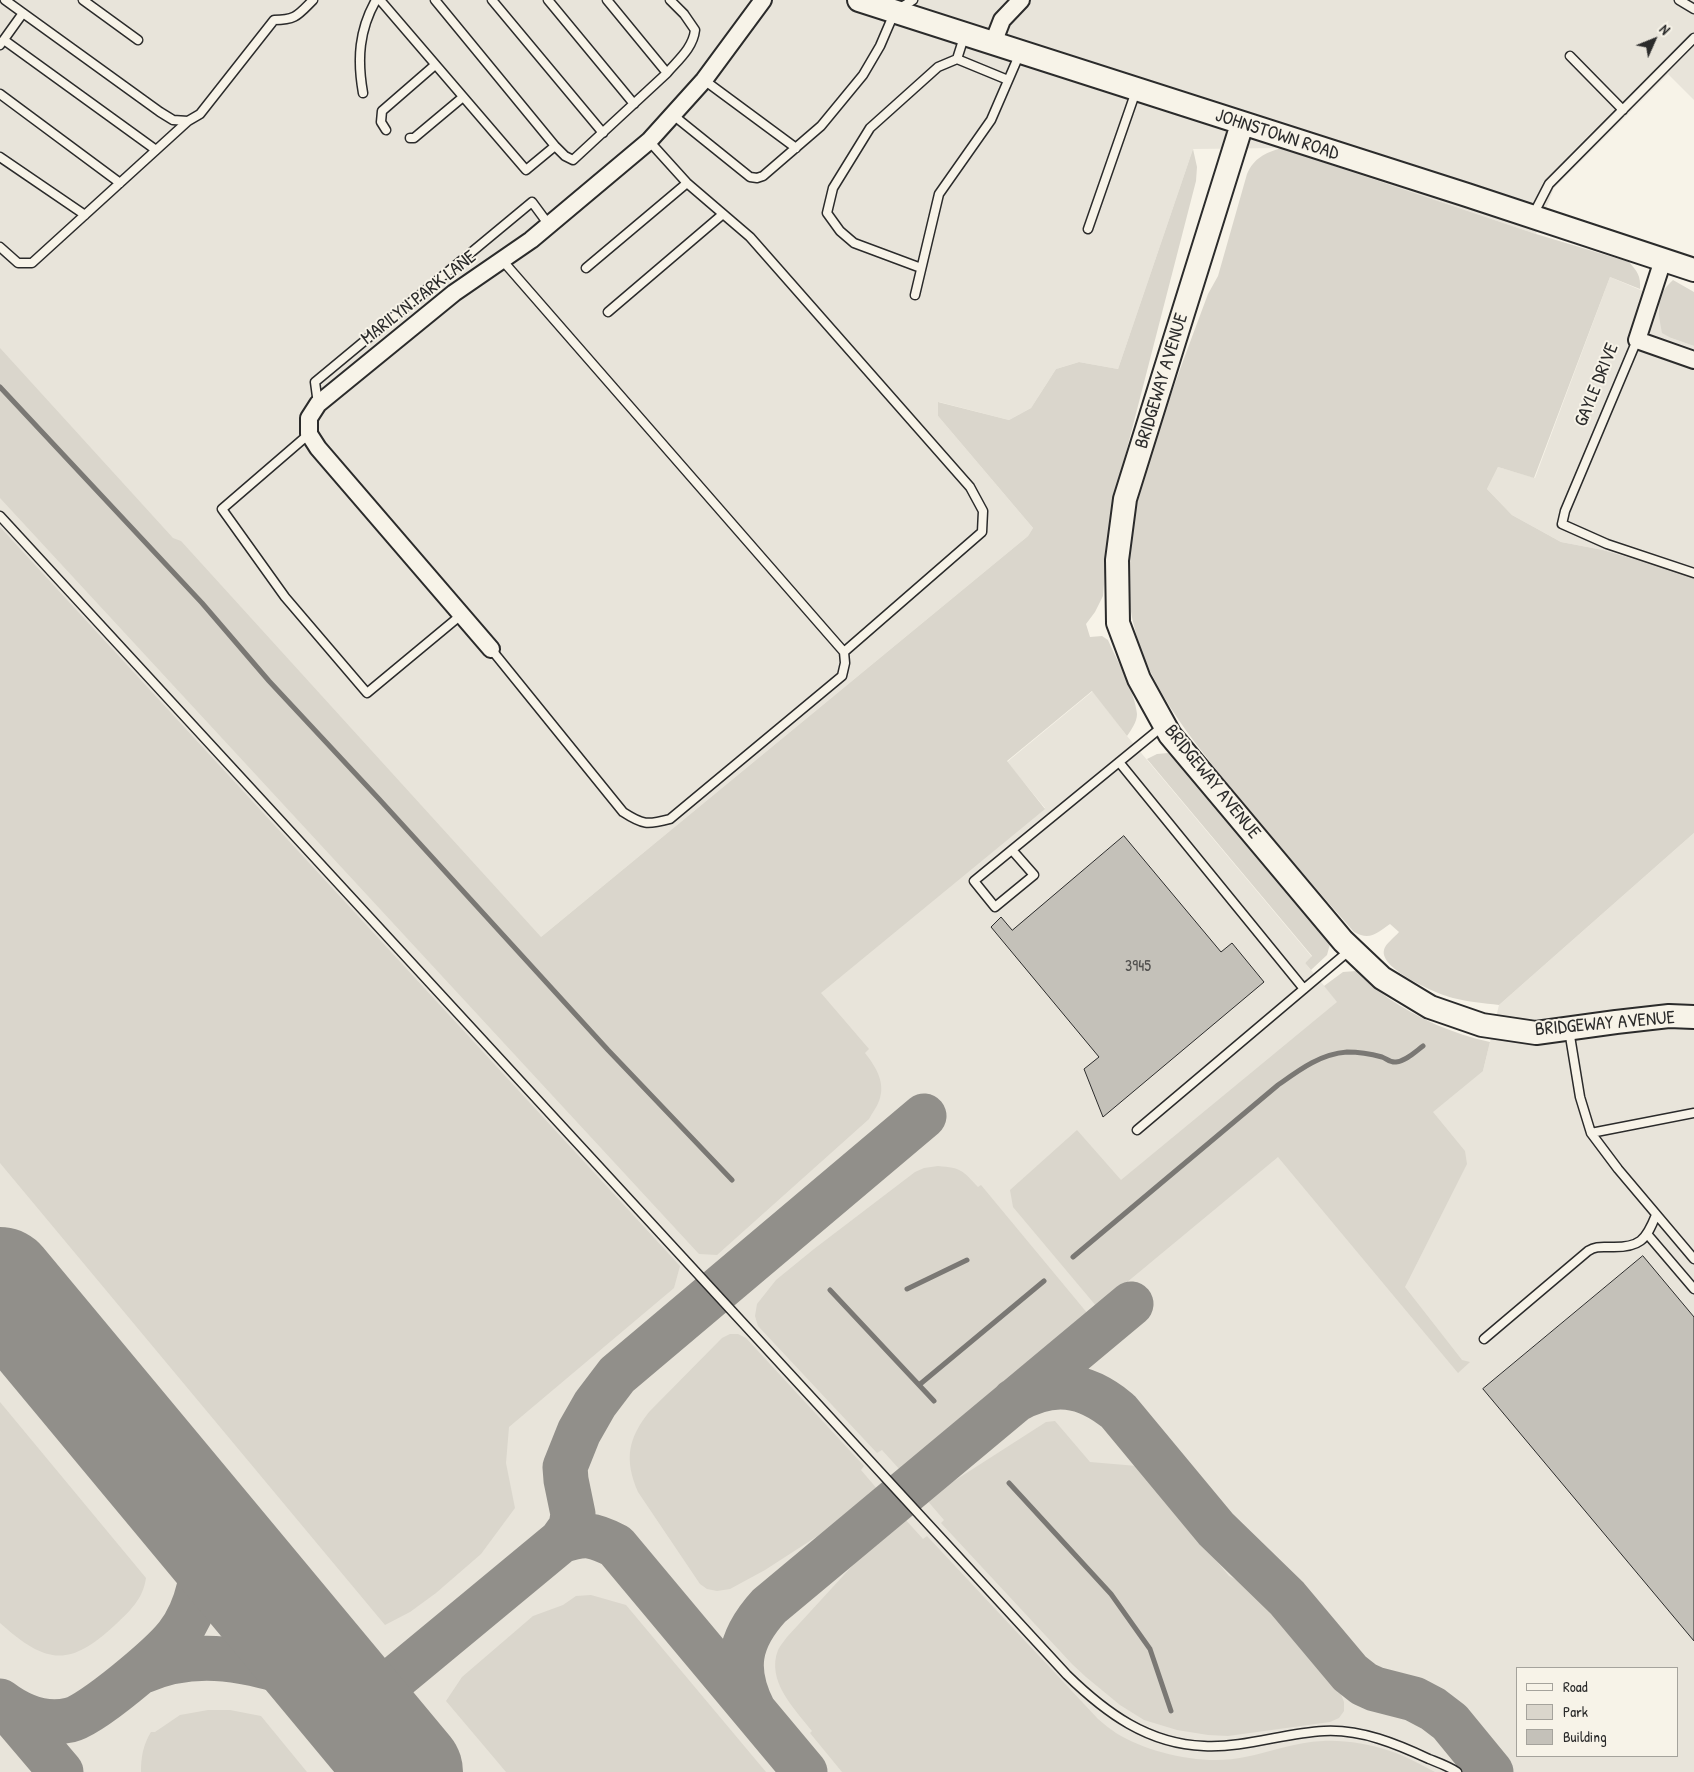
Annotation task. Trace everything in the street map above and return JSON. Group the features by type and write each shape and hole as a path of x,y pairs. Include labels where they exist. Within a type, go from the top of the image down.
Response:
{"street":[{"name":"MARILYN PARK LANE","path":"309,434 309,418 318,404 454,293 531,240 648,141 704,80 763,0"},
{"name":"JOHNSTOWN ROAD","path":"859,0 904,6 965,34 1694,270"},
{"path":"993,43 1002,20 1021,0"},
{"name":"BRIDGEWAY AVENUE","path":"1242,124 1125,499 1118,551 1118,623 1139,679 1170,734 1352,949 1382,978 1430,1007 1482,1025 1536,1034 1669,1016 1694,1018"},
{"name":"GAYLE DRIVE","path":"1637,340 1663,260"},
{"path":"1637,340 1694,360"},
{"path":"309,434 318,448 491,649"}],"lane":[{"path":"5,0 160,112 173,120 188,121"},
{"path":"83,0 138,40"},
{"path":"0,247 18,262 32,263 188,121 200,114 274,20 290,20 313,0"},
{"path":"363,93 360,67 362,36 367,17 376,0"},
{"path":"380,0 526,170 555,146"},
{"path":"435,0 555,146 565,156 573,160 667,73 688,49 694,38 695,30 684,14 670,0"},
{"path":"492,0 604,133"},
{"path":"548,0 634,104"},
{"path":"607,0 667,73"},
{"path":"1679,0 1694,9"},
{"path":"673,115 750,177 764,176 821,126 862,75 904,6"},
{"path":"23,13 2,43 156,150"},
{"path":"957,59 965,34"},
{"path":"1532,217 1548,184 1694,38"},
{"path":"914,296 939,194 990,120 1020,52"},
{"path":"1570,56 1623,110"},
{"path":"921,268 854,243 840,231 827,213 833,188 870,128 938,67 957,59 1008,80"},
{"path":"386,130 381,122 382,111 435,65"},
{"path":"704,80 796,148"},
{"path":"1088,229 1137,89"},
{"path":"0,94 120,183"},
{"path":"410,138 414,138 463,97"},
{"path":"648,141 687,183 750,237 970,487 983,511 982,532 844,652"},
{"path":"0,156 85,215"},
{"path":"586,268 687,183"},
{"path":"318,404 315,382 532,202 549,225"},
{"path":"608,312 723,214"},
{"path":"491,649 623,812 639,823 654,823 670,819 842,676 845,663 844,652 502,260"},
{"name":"GAYLE DRIVE","path":"1637,340 1565,511 1562,524 1607,544 1694,573"},
{"path":"309,434 222,509 285,597 367,693 461,614"},
{"path":"0,516 1092,1700 1117,1718 1144,1732 1174,1742 1203,1746 1232,1746 1325,1731 1356,1733 1386,1740 1414,1751 1456,1772"},
{"path":"1012,850 1034,876 996,907 974,881 1165,724"},
{"path":"1119,762 1304,989"},
{"path":"1137,1130 1352,949"},
{"path":"1569,1029 1580,1097 1591,1133 1618,1169 1694,1259"},
{"path":"1591,1133 1694,1113"},
{"path":"1484,1339 1588,1251 1596,1246 1633,1245 1648,1235 1656,1215"},
{"path":"1648,1235 1694,1289"}],"shaded area":[{"path":"0,0 1694,0 1694,100 1668,74 1554,188 1536,234 1281,148 1193,149 1118,369 1079,362 1056,369 1031,408 1009,420 939,402 938,416 1033,528 1028,536 541,937 1045,808 1007,762 1093,691 1127,736 1312,957 1305,963 1337,1001 1483,1071 1499,1005 1694,833 1694,1772 0,1772"},
{"path":"1610,277 1659,298 1658,311 1671,338 1694,346 1694,576 1603,550 1561,542 1512,515 1487,489 1498,467 1535,478"}],"green space":[{"path":"1281,148 1536,234 1629,262 1639,277 1640,289 1610,277 1534,478 1498,467 1487,489 1512,515 1561,542 1603,550 1694,576 1694,833 1499,1005 1445,996 1411,980 1399,972 1390,965 1385,957 1385,948 1399,932 1390,924 1369,936 1354,932 1202,752 1170,707 1157,684 1145,659 1136,633 1128,595 1127,572 1130,538 1137,497 1176,379 1208,294 1218,276 1247,174 1257,160"},
{"path":"1193,149 1197,167 1196,181 1115,495 1108,536 1103,596 1086,624 1090,637 1102,636 1108,640 1136,705 1137,717 1135,723 1127,736 1092,691 1007,761 1045,809 821,993 869,1049 865,1053 873,1064 881,1082 881,1094 878,1103 869,1119 717,1255 699,1254 0,498 0,348 173,538 181,541 541,937 1028,536 1033,528 938,416 938,402 1009,420 1031,408 1056,369 1079,362 1118,369"},
{"path":"1673,280 1694,292 1694,346 1662,333 1659,311 1660,298"},
{"path":"0,527 680,1266 674,1288 509,1427 506,1463 515,1508 481,1554 436,1593 410,1612 385,1625 0,1163"},
{"path":"1168,753 1177,759 1330,944 1327,955 1311,970 1305,963 1312,956 1147,759 1157,754"},
{"path":"1356,971 1388,998 1412,1013 1450,1030 1490,1042 1483,1071 1433,1112 1465,1151 1467,1164 1405,1287 1462,1360 1470,1362 1458,1373 1278,1157 1097,1307 1013,1207 1010,1190 1077,1130 1121,1180 1337,1002 1324,986 1343,972"},
{"path":"938,1166 957,1169 965,1173 978,1187 981,1185 1088,1314 901,1471 882,1450 877,1453 758,1326 755,1316 757,1304 776,1280 915,1172 924,1168"},
{"path":"730,1334 738,1334 746,1338 864,1466 861,1470 878,1490 847,1517 765,1570 730,1589 717,1591 707,1589 700,1584 638,1492 631,1469 630,1450 636,1431 649,1412 722,1338"},
{"path":"0,1402 146,1578 139,1598 126,1615 99,1639 84,1649 71,1654 58,1656 44,1653 16,1637 0,1623"},
{"path":"1055,1421 1090,1462 1137,1466 1229,1576 1253,1588 1339,1689 1344,1702 1344,1711 1339,1718 1330,1722 1228,1736 1177,1730 1144,1720 1120,1705 1072,1664 941,1523 944,1520 926,1499 1046,1422"},
{"path":"904,1518 923,1539 927,1536 1098,1719 1116,1733 1130,1740 1161,1752 1196,1759 1213,1760 1245,1757 1313,1742 1348,1742 1374,1746 1396,1753 1435,1772 842,1772 810,1733 812,1731 784,1694 776,1672 775,1661 778,1650 787,1637 865,1552"},
{"path":"591,1595 626,1605 766,1772 506,1772 446,1701 462,1677 533,1616 563,1605 576,1596"},
{"path":"208,1710 230,1710 261,1716 307,1772 141,1772 143,1751 151,1732 155,1732 180,1715"}],"building":[{"path":"1124,836 1221,952 1232,943 1264,982 1103,1117 1084,1069 1099,1057 991,927 1001,917 1012,930"},
{"path":"1643,1256 1694,1317 1694,1641 1483,1389"}],"waterway":[{"path":"0,387 202,603 269,681 608,1050 732,1180"},
{"path":"1073,1257 1278,1085 1302,1068 1319,1059 1347,1052 1373,1055 1396,1062 1407,1058 1423,1046"},
{"path":"907,1289 967,1260"},
{"path":"919,1385 1044,1281"},
{"path":"830,1290 934,1401"},
{"path":"1009,1483 1111,1594 1150,1649 1171,1711"}],"taxiway":[{"path":"398,1676 561,1541 571,1527 573,1514 565,1467 579,1432 595,1404 617,1375 924,1116"},
{"path":"754,1711 743,1682 742,1656 745,1643 751,1631 769,1606 1131,1304"},
{"path":"1014,1401 1042,1389 1068,1387 1093,1395 1118,1411 1216,1529 1287,1598 1350,1673 1364,1684 1375,1689 1414,1699 1433,1709 1450,1722 1491,1772"},
{"path":"0,1701 16,1712 33,1719 51,1722 70,1720 80,1716 110,1696 169,1645 181,1631 191,1613 201,1577 201,1555 197,1535 184,1504"},
{"path":"561,1541 589,1536 616,1546 805,1772"},
{"path":"141,1672 169,1662 224,1659 251,1663 359,1692 371,1693 387,1686"},
{"path":"311,1687 342,1708 384,1744"},
{"path":"5,1706 61,1772"}],"runway":[{"path":"0,1283 407,1772"}]}
